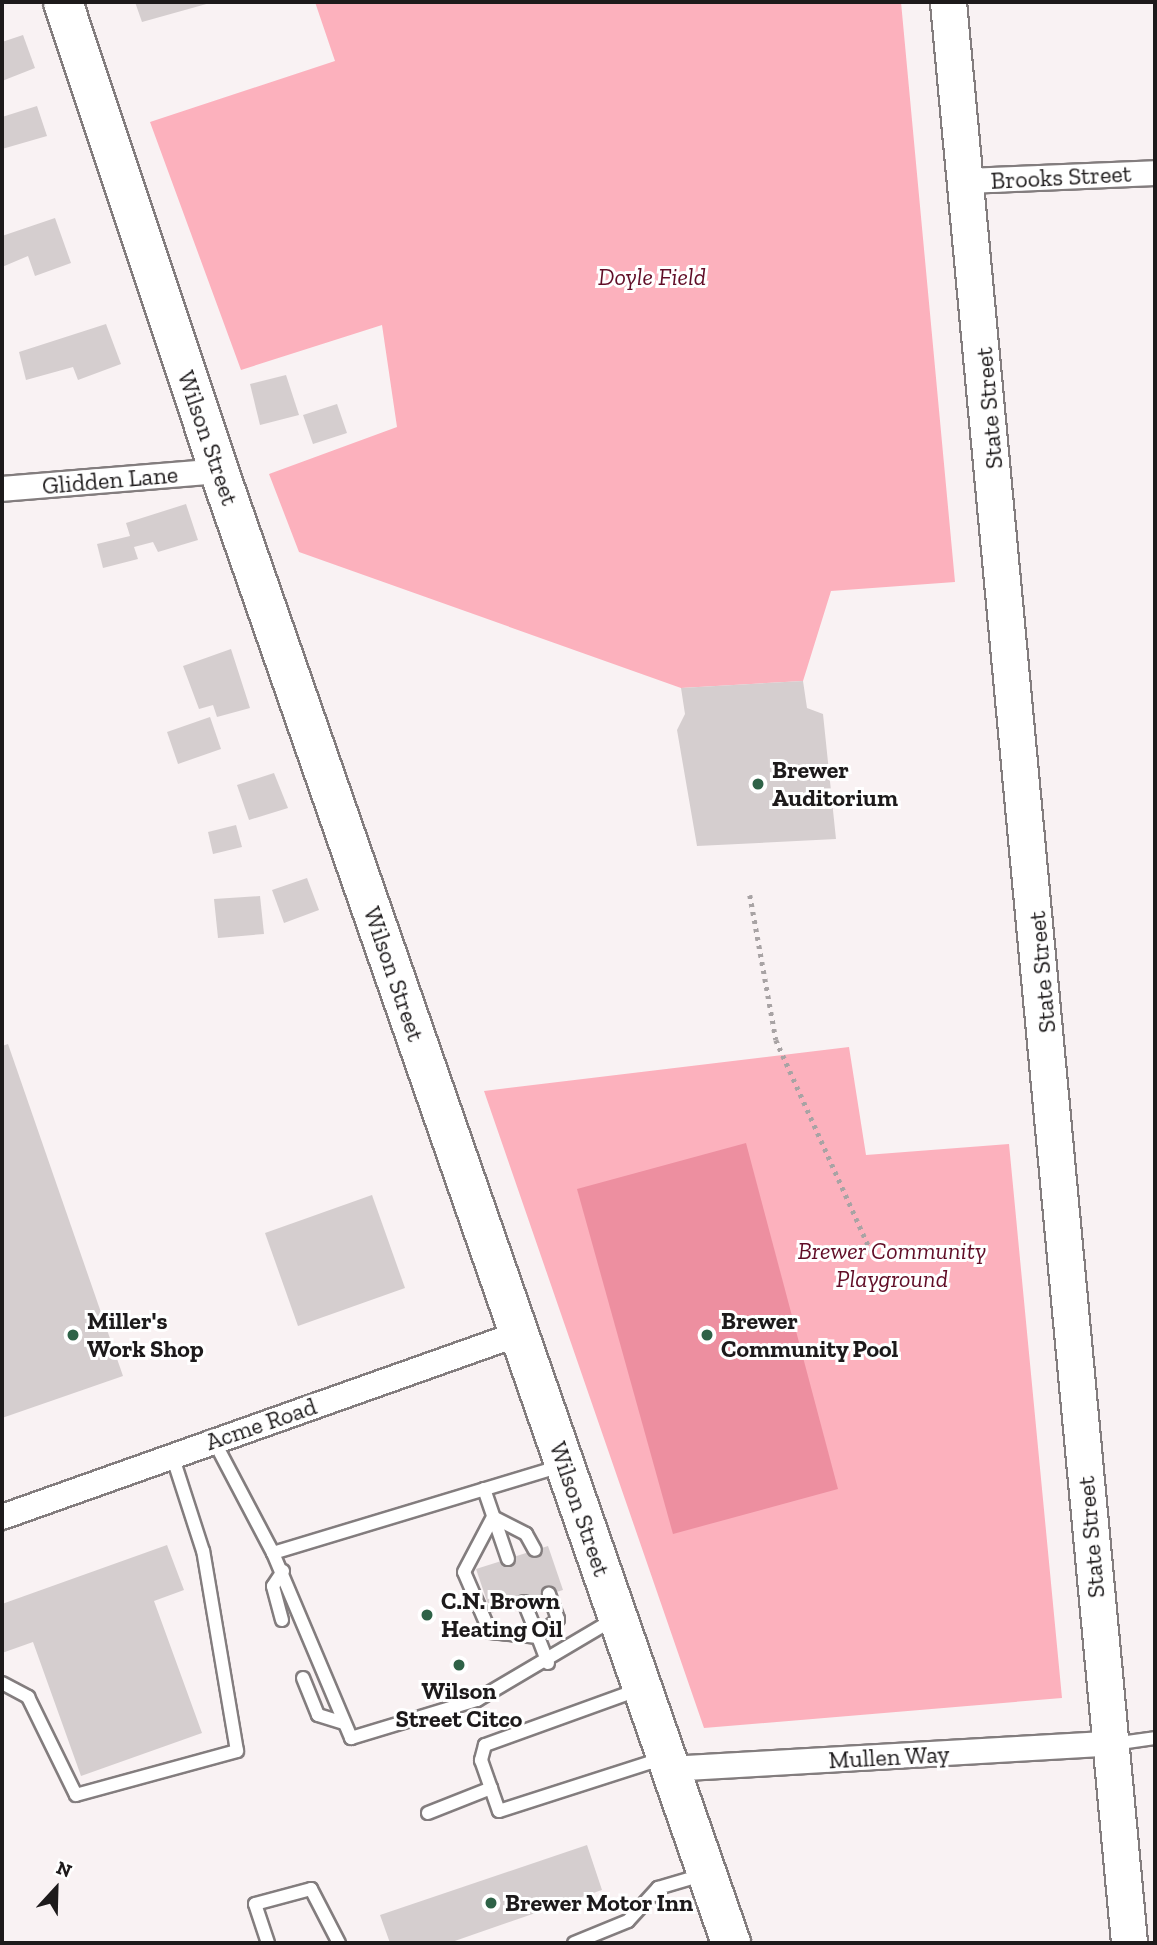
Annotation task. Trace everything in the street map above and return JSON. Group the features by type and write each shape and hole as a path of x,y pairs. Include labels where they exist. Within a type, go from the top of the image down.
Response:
{"main road":[{"name":"Wilson Street","path":"63,2 219,471 731,1943"},
{"name":"State Street","path":"948,2 967,181 1129,1943"}],"street":[{"name":"Brooks Street","path":"967,181 1155,173"},
{"name":"Glidden Lane","path":"2,489 219,471"},
{"name":"Acme Road","path":"2,1517 521,1333"},
{"name":"Mullen Way","path":"667,1764 1109,1744"}],"lane":[{"path":"214,1441 284,1571 351,1738 477,1700 548,1662 617,1616"},
{"path":"2,1683 28,1698 76,1795 237,1751 203,1551 172,1455"},
{"path":"273,1553 565,1465"},
{"path":"484,1489 509,1559"},
{"path":"493,1517 526,1534 535,1550"},
{"path":"493,1517 464,1572 490,1632 538,1637 558,1619 550,1594"},
{"path":"282,1620 273,1586 284,1571"},
{"path":"524,1602 548,1662"},
{"path":"303,1678 318,1715 344,1723"},
{"path":"641,1688 485,1745 481,1760 499,1811 667,1764"},
{"path":"1109,1744 1155,1738"},
{"path":"428,1813 491,1788"},
{"path":"573,1943 628,1921 658,1888 706,1874"},
{"path":"268,1943 255,1904 311,1889 340,1943"}],"path":[{"path":"750,895 776,1040 870,1251"}],"green space":[{"name":"Doyle Field","path":"315,2 901,2 955,582 831,591 803,681 681,688 299,552 269,474 397,427 382,325 241,370 150,122 335,61"},
{"name":"Brewer Community Playground","path":"849,1047 866,1155 1009,1144 1062,1698 704,1728 484,1091"}],"shaded area":[{"name":"Brewer Community Pool","path":"746,1143 838,1489 673,1534 577,1189"}],"building":[{"path":"135,2 210,2 210,3 142,22"},
{"path":"23,35 35,68 2,81 2,42"},
{"path":"37,106 47,136 2,149 2,117"},
{"path":"55,218 71,263 35,276 28,256 2,267 2,236"},
{"path":"106,324 121,364 78,380 73,367 26,380 19,352"},
{"path":"286,375 299,415 260,425 250,384"},
{"path":"337,404 347,433 313,444 303,415"},
{"path":"186,504 198,540 158,552 153,542 134,547 138,559 103,568 97,544 130,536 126,523"},
{"path":"231,649 250,708 217,717 213,705 199,709 183,666"},
{"name":"Brewer Auditorium","path":"803,681 807,708 823,714 836,839 697,846 677,730 685,714 681,688"},
{"path":"210,717 221,749 178,764 167,732"},
{"path":"274,773 288,808 249,820 237,785"},
{"path":"236,825 242,847 213,854 208,832"},
{"path":"307,878 319,910 284,923 272,890"},
{"path":"260,896 264,934 218,938 214,899"},
{"path":"8,1044 123,1376 2,1418 2,1046"},
{"path":"372,1195 405,1288 298,1326 265,1233"},
{"path":"167,1545 184,1590 154,1601 202,1733 81,1776 33,1642 2,1653 2,1604"},
{"path":"548,1546 563,1590 491,1613 476,1569"},
{"name":"Brewer Motor Inn","path":"587,1845 602,1890 449,1943 390,1943 380,1915"}],"place":[{"name":"Brewer Auditorium","path":"758,784"},
{"name":"Miller's Work Shop","path":"73,1335"},
{"name":"Brewer Community Pool","path":"707,1335"},
{"name":"C.N. Brown Heating Oil","path":"427,1615"},
{"name":"Wilson Street Citco","path":"459,1665"},
{"name":"Brewer Motor Inn","path":"491,1903"}]}
